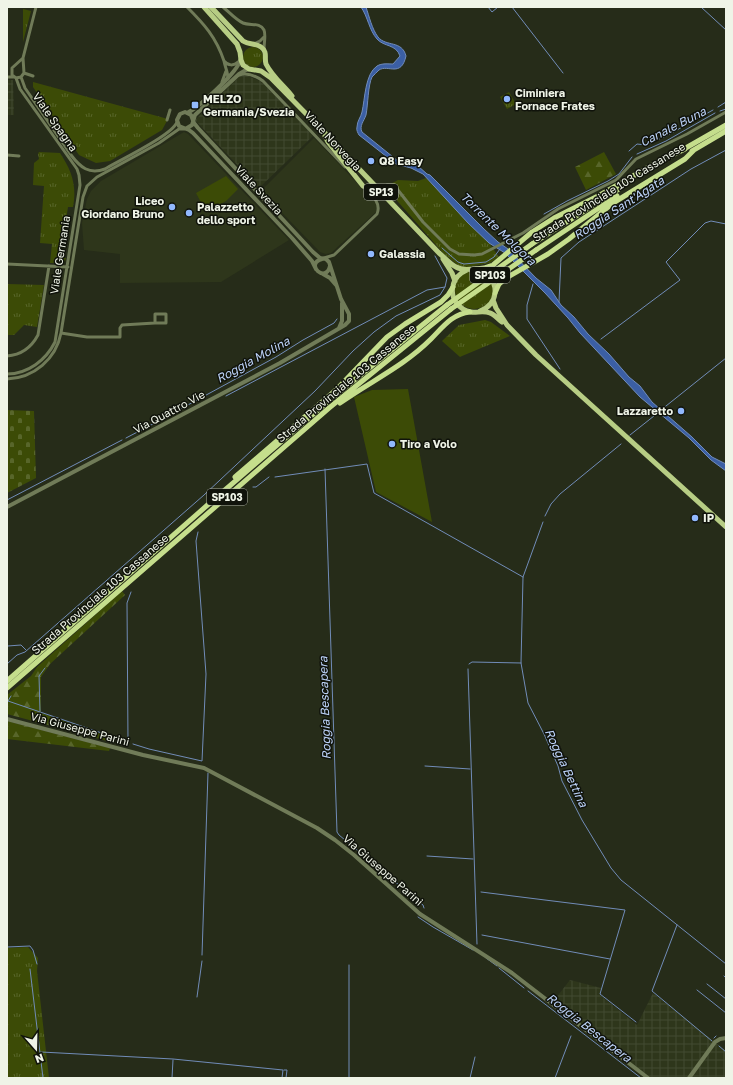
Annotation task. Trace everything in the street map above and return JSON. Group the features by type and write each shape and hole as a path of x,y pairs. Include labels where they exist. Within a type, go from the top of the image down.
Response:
{"highway":[{"name":"Strada Provinciale 103 Cassanese","path":"7,681 326,403 449,307 532,244 629,182 726,126"},
{"name":"Strada Provinciale 103 Cassanese","path":"7,688 329,408 449,307 637,183 726,131"},
{"name":"SP103","path":"476,269 493,265 532,232 554,218 685,149"},
{"name":"SP103","path":"495,293 501,282 558,247 619,199 685,159 694,150"},
{"name":"SP103","path":"212,502 232,479 336,390 387,338 405,324 441,302 447,297 453,287"},
{"name":"SP103","path":"271,459 338,404 410,359 455,316 470,312"}],"main road":[{"name":"SP13","path":"204,7 237,44 244,66 252,70 261,71 268,75 439,253 456,268 468,270 476,269"},
{"path":"211,7 244,41 259,45 264,50"},
{"path":"240,57 245,47 253,44"},
{"name":"SP13","path":"264,50 267,64 277,78 323,131"},
{"path":"252,70 261,67 266,61"},
{"path":"323,131 328,142 363,186"},
{"name":"SP13","path":"439,253 452,273 455,281"},
{"path":"476,269 485,272 492,279 495,288 493,300 487,307 480,311"},
{"path":"468,270 460,274 455,281 453,287 453,296 455,301 461,308 470,312 480,311 491,313 507,324"},
{"path":"493,300 496,308 507,324 549,368 726,528"}],"street":[{"path":"7,75 21,77 24,72 23,58 36,7"},
{"path":"187,7 213,36 224,60 228,78 226,86"},
{"path":"223,7 241,22 261,26 265,33 264,50"},
{"path":"253,44 260,41 264,37"},
{"path":"224,60 226,64 232,65 237,63 240,57"},
{"path":"240,57 237,68 228,78 196,108 187,113 180,114 174,127 150,144 105,169 99,171 88,170 82,172 80,178 84,184 90,184 99,176 109,172 162,142 179,129 190,127 195,116 236,76 246,70 252,70"},
{"path":"7,75 23,58"},
{"path":"16,66 21,66 24,72 33,76"},
{"path":"220,85 224,78 226,69"},
{"path":"12,70 15,77"},
{"name":"Viale Norvegia","path":"236,76 246,74 263,80 363,186 378,204 379,209 377,214 334,255 323,259"},
{"name":"Viale Spagna","path":"15,77 20,89 77,169 80,178"},
{"name":"Viale Spagna","path":"21,77 25,88 73,158 80,167 88,170"},
{"path":"167,120 170,110"},
{"path":"379,190 388,184 394,185 423,222 453,252 475,255 492,249 523,233 558,209 616,180 636,159 687,134 726,112"},
{"path":"187,113 191,115 193,121"},
{"path":"177,120 179,126 184,129"},
{"name":"Viale Svezia","path":"193,121 240,175 313,252 319,257 327,260 330,264 341,299 350,319 348,323 338,330"},
{"name":"Viale Svezia","path":"184,129 191,131 273,217 312,261 316,269 330,278 337,287"},
{"path":"7,155 19,156"},
{"path":"88,170 94,175 94,180"},
{"name":"Viale Germania","path":"7,374 15,374 26,370 39,362 52,347 57,333 80,191 80,178"},
{"name":"Viale Germania","path":"7,379 28,375 43,365 55,352 61,333 83,197 90,184"},
{"path":"316,269 316,263 318,260 323,259"},
{"path":"7,264 72,267"},
{"path":"321,273 329,271 330,264"},
{"path":"7,356 24,351 32,344 38,335 49,266"},
{"name":"Viale Svezia","path":"338,330 342,322 341,299"},
{"path":"57,333 120,337 121,326 155,324 166,323 166,314 155,314 155,324"},
{"name":"Via Quattro Vie","path":"7,507 280,363 338,330"},
{"name":"Via Giuseppe Parini","path":"7,718 142,755 204,768 317,828 354,855 420,914 512,973 648,1078"},
{"path":"689,1078 715,1042 726,1038"}],"shaded area":[{"path":"240,76 248,76 262,82 313,136 259,188 195,120"},
{"path":"7,80 13,80 14,115 7,115"},
{"name":"Liceo Giordano Bruno","path":"184,132 188,134 289,240 221,282 120,283 120,254 84,250 82,223 87,199 91,191 101,181"},
{"path":"314,138 378,205 376,212 331,253 326,254 320,252 261,191"},
{"path":"570,980 601,988 600,995 637,1025 653,993 726,1051 726,1078 648,1078 552,1003"}],"green space":[{"path":"23,9 31,11 23,42"},
{"path":"253,47 260,50 263,57 260,64 253,67 246,64 243,57 246,50"},
{"path":"33,82 168,119 162,130 110,161 96,163 79,155 33,87"},
{"path":"509,92 516,104 507,109 500,97"},
{"path":"39,152 60,153 68,166 74,185 73,207 68,207 60,257 66,258 62,263 50,263 52,244 40,243 44,186 33,185 34,163 39,159"},
{"path":"604,152 616,174 586,190 575,167"},
{"path":"226,176 238,189 226,201 206,212 196,193"},
{"path":"426,178 489,243 499,257 490,263 467,267 459,266 444,254 385,187 398,180 418,181"},
{"path":"470,271 478,271 485,274 490,279 493,290 490,301 485,306 478,309 470,309 463,306 458,301 455,294 455,286 458,279 463,274"},
{"path":"7,284 44,285 37,327 24,325 14,335 7,335"},
{"path":"485,320 491,322 510,336 460,357 442,341 459,325"},
{"name":"Tiro a Volo","path":"408,389 432,522 376,492 354,397 372,390"},
{"path":"7,410 34,411 36,478 7,493"},
{"path":"122,591 125,595 50,664 41,677 41,713 112,738 111,742 7,714 7,695 31,676 37,667"},
{"path":"7,721 110,748 109,751 7,739"},
{"path":"28,947 38,958 37,971 49,1078 7,1078 7,948"}],"water":[{"name":"Torrente Molgora","path":"361,7 366,7 372,26 378,37 385,42 401,48 406,56 404,63 398,69 386,68 379,70 372,77 366,115 361,126 362,132 398,161 418,166 430,175 484,229 508,249 536,278 551,290 561,305 609,354 629,377 640,386 652,402 692,437 712,457 726,464 726,471 711,460 689,438 640,397 545,293 505,253 489,243 468,223 423,174 411,168 396,164 359,135 357,125 362,112 366,87 370,75 377,66 383,64 393,64 400,56 396,49 380,42 377,39 372,32"}],"waterway":[{"path":"488,7 492,12 498,7"},
{"path":"512,7 563,73"},
{"path":"701,7 726,30"},
{"path":"718,107 726,102"},
{"name":"Canale Buna","path":"720,111 726,109"},
{"path":"629,151 637,144 646,145 666,136 713,110"},
{"name":"Canale Buna","path":"637,154 666,141 715,113"},
{"name":"Roggia Sant'Agata","path":"559,302 561,258 579,242 691,169 726,150"},
{"name":"Canale Buna","path":"544,214 619,174 632,157"},
{"path":"601,339 680,280 666,262 705,223 711,221 726,224"},
{"path":"442,248 458,262 464,264 486,262 494,257 500,249"},
{"path":"226,396 427,290 445,287 447,278 435,256"},
{"path":"533,284 527,305 527,319 560,369"},
{"path":"7,664 17,655 25,652 204,495 315,391 353,351 374,332 396,316 440,295 445,287"},
{"name":"Roggia Molina","path":"175,412 276,357 334,323 337,319"},
{"path":"661,410 726,358"},
{"path":"630,435 659,412"},
{"name":"Roggia Molina","path":"126,438 170,415"},
{"name":"Roggia Molina","path":"7,500 122,440"},
{"path":"545,516 551,504 560,494 621,444"},
{"path":"275,477 367,464 374,493 523,577"},
{"name":"Roggia Bescapera","path":"325,469 337,832 423,905 424,908"},
{"path":"253,487 256,487 269,477"},
{"name":"Roggia Bettina","path":"543,522 523,577 521,663 528,703 558,766 562,781 582,820 611,868 621,880 726,964"},
{"path":"133,744 202,761 206,674 196,541 198,532"},
{"path":"128,742 127,603 131,592"},
{"path":"8,646 21,645 26,650"},
{"path":"469,664 472,662 521,663"},
{"path":"40,711 39,676 45,668"},
{"path":"468,669 477,944"},
{"path":"11,696 8,701 128,742"},
{"path":"425,766 470,769"},
{"path":"202,955 208,773"},
{"path":"427,856 473,859"},
{"path":"481,892 625,910 600,994 636,1022"},
{"name":"Roggia Bescapera","path":"418,917 473,950"},
{"path":"677,925 652,991 712,1041"},
{"path":"482,935 610,959"},
{"path":"7,947 30,946 33,950 37,964"},
{"name":"Roggia Bescapera","path":"486,958 497,966"},
{"path":"197,997 202,961"},
{"path":"349,965 349,1078"},
{"name":"Roggia Bescapera","path":"499,968 524,988"},
{"path":"30,969 43,1078"},
{"path":"707,984 726,999"},
{"path":"697,990 726,1013"},
{"name":"Roggia Bescapera","path":"528,991 641,1078"},
{"path":"555,1078 571,1036"},
{"path":"719,1046 726,1052"},
{"path":"41,1052 173,1059 283,1070 282,1078"},
{"path":"470,1078 475,1057"},
{"path":"172,1078 173,1060"},
{"path":"284,1070 287,1070 286,1078"}],"place":[{"name":"Ciminiera Fornace Frates","path":"507,99"},
{"name":"MELZO Germania/Svezia","path":"195,105"},
{"name":"Q8 Easy","path":"371,161"},
{"name":"Liceo Giordano Bruno","path":"172,207"},
{"name":"Palazzetto dello sport","path":"189,213"},
{"name":"Galassia","path":"371,254"},
{"name":"Lazzaretto","path":"681,411"},
{"name":"Tiro a Volo","path":"392,444"},
{"name":"IP","path":"695,518"}]}
